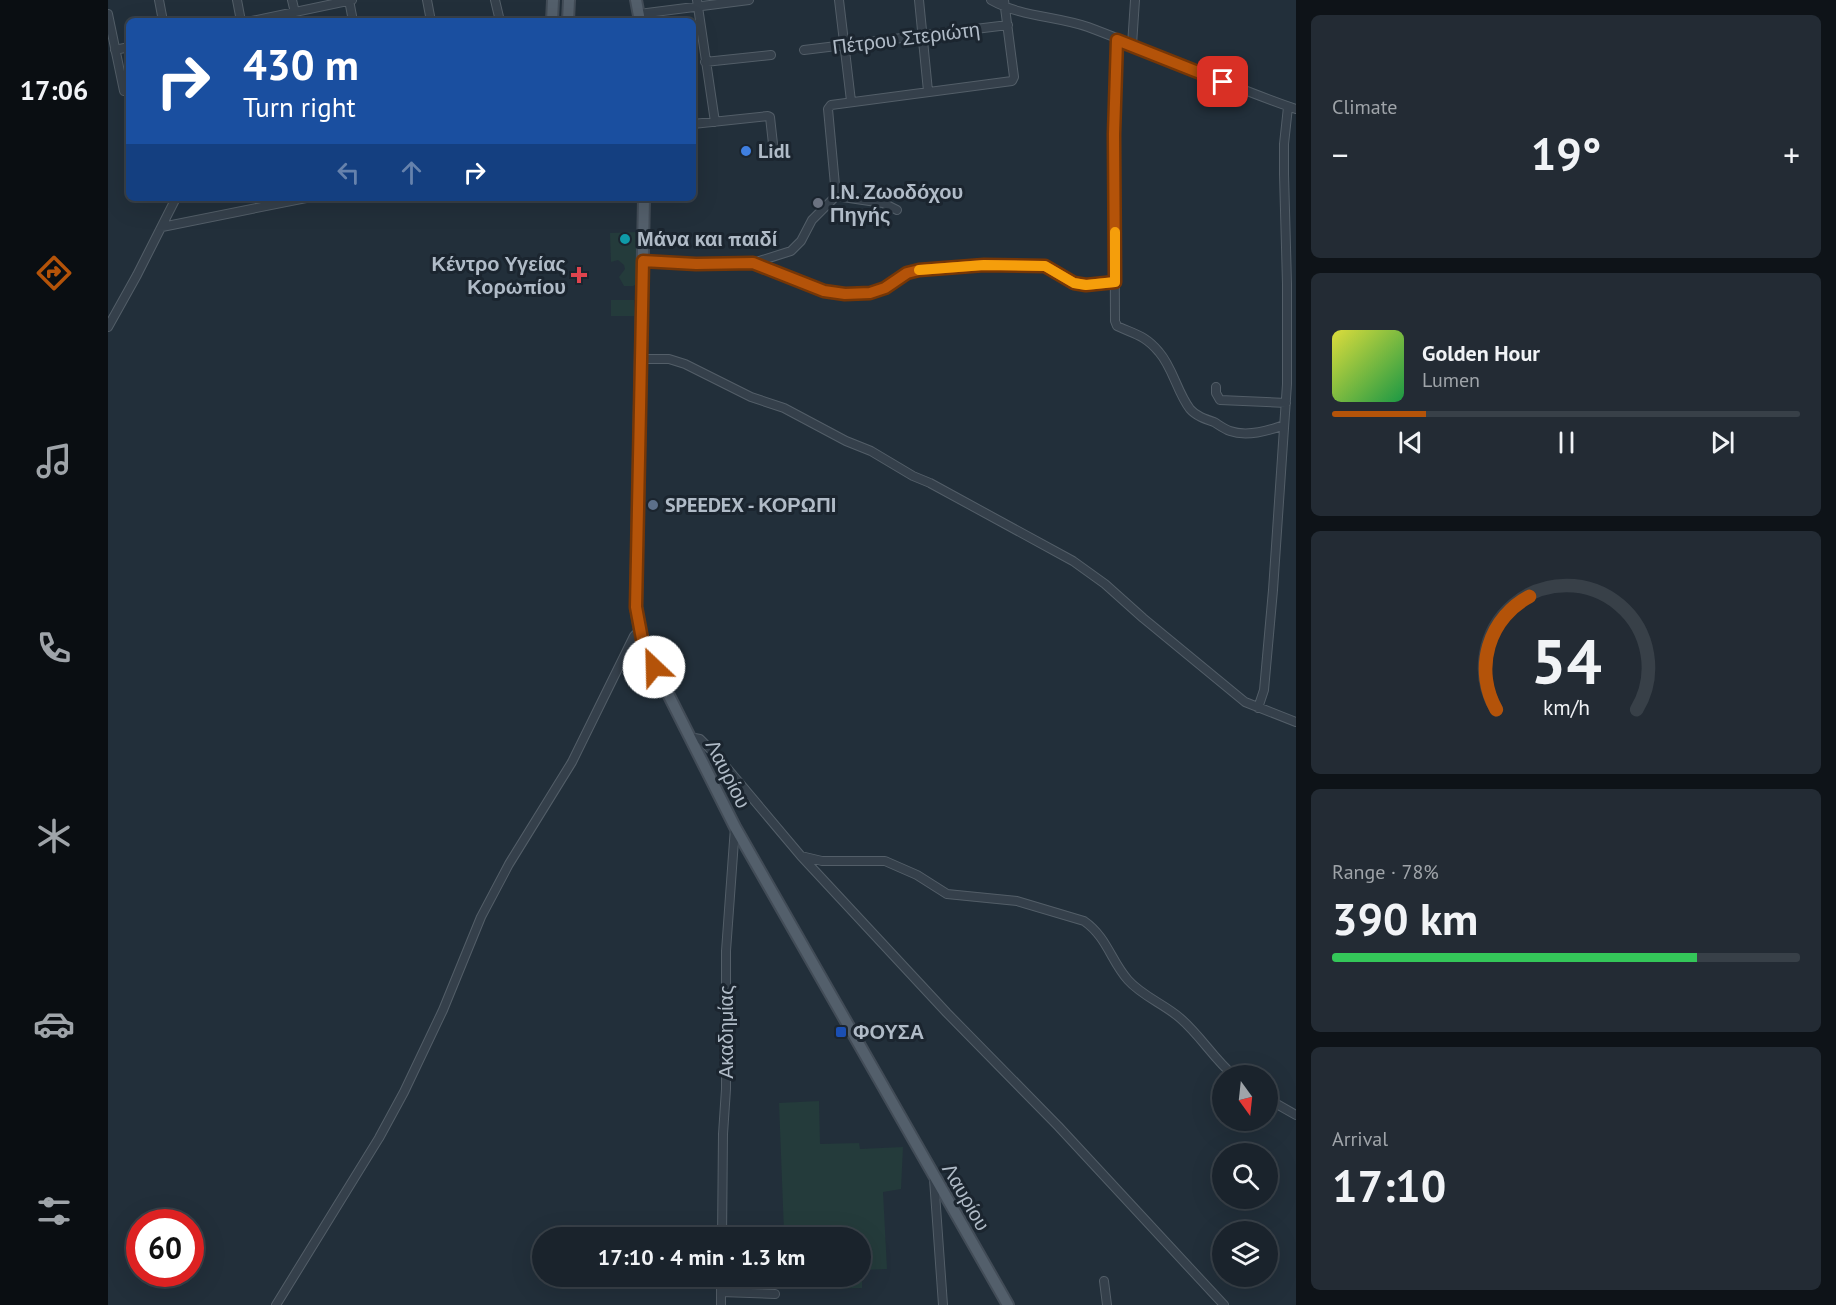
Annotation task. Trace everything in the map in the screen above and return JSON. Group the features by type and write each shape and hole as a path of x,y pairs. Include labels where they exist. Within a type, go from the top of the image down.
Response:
{"main road":[{"path":"552,18 553,0"},
{"path":"568,18 569,0"},
{"path":"636,0 639,17"},
{"name":"Λαυρίου","path":"644,201 636,607 646,650 735,827 1008,1305"}],"street":[{"path":"159,0 162,18"},
{"path":"237,0 240,18"},
{"path":"292,0 296,18"},
{"path":"266,18 350,0 353,18"},
{"path":"427,0 430,18"},
{"path":"495,0 499,18"},
{"path":"639,17 698,3 749,0"},
{"path":"839,0 851,100"},
{"path":"919,0 928,91"},
{"path":"991,0 1085,26 1292,108 1284,144 1287,284 1286,403 1268,647 1263,690 1258,708"},
{"path":"1132,45 1135,0"},
{"path":"698,3 714,122"},
{"path":"836,196 828,109 831,105 851,100 1012,81 1014,77 1005,4"},
{"path":"108,14 124,91"},
{"name":"Πέτρου Στεριώτη","path":"804,50 1008,25"},
{"path":"1117,40 1114,134 1114,314 1117,326 1136,332 1161,354 1193,412 1229,431 1239,433 1260,432 1284,425"},
{"path":"115,50 126,48"},
{"path":"705,63 771,55"},
{"path":"696,124 768,116 773,144"},
{"path":"836,196 883,203 897,210"},
{"path":"643,261 696,264 753,263 791,252 801,241 812,220 836,196"},
{"path":"108,327 175,201"},
{"path":"162,227 291,201"},
{"path":"753,263 824,291 845,294 870,293 885,288 907,273 919,270 984,265 1045,266 1074,283 1086,285 1115,282"},
{"path":"642,359 669,359 685,364 751,397 784,408 846,441 871,451 1036,540 1073,561 1105,584 1245,702 1296,722"},
{"path":"1216,387 1220,400 1286,403"},
{"path":"276,1305 379,1138 443,1010 485,908 509,864 572,762 634,636 640,630"},
{"path":"688,737 700,739 716,755 801,856 947,1013 1058,1126 1224,1305"},
{"name":"Ακαδημίας","path":"722,1227 726,1089 726,951 735,827"},
{"path":"801,856 822,861 885,861 917,875 947,894 1017,901 1084,921 1093,927 1104,941 1129,981 1183,1020 1224,1065"},
{"path":"1278,1105 1296,1115"},
{"path":"934,1179 943,1305"},
{"path":"1104,1281 1107,1305"},
{"path":"721,1287 721,1305"},
{"path":"721,1292 775,1294"}],"green space":[{"path":"638,232 637,284 624,286 619,277 625,269 624,265 618,260 611,262 610,233"},
{"path":"611,300 634,300 634,316 611,316"},
{"path":"819,1101 820,1144 859,1143 860,1149 903,1147 901,1189 883,1192 887,1269 871,1270 871,1227 784,1227 779,1103"},
{"path":"805,1287 862,1287 862,1288 805,1289"}],"slow traffic":[{"path":"919,270 984,265 1045,266 1074,283 1086,285 1115,282 1115,232"}],"place":[{"name":"Lidl","path":"746,151"},
{"name":"Ι.Ν. Ζωοδόχου Πηγής","path":"818,203"},
{"name":"Μάνα και παιδί","path":"625,239"},
{"name":"Κέντρο Υγείας Κορωπίου","path":"579,275"},
{"name":"SPEEDEX - ΚΟΡΩΠΙ","path":"653,505"},
{"name":"ΦΟΥΣΑ","path":"841,1032"}],"route":[{"path":"654,667 642,639 636,607 643,261 696,264 753,263 824,291 845,294 870,293 885,288 907,273 919,270 984,265 1045,266 1074,283 1086,285 1115,282 1114,78 1117,40 1223,82"}]}
